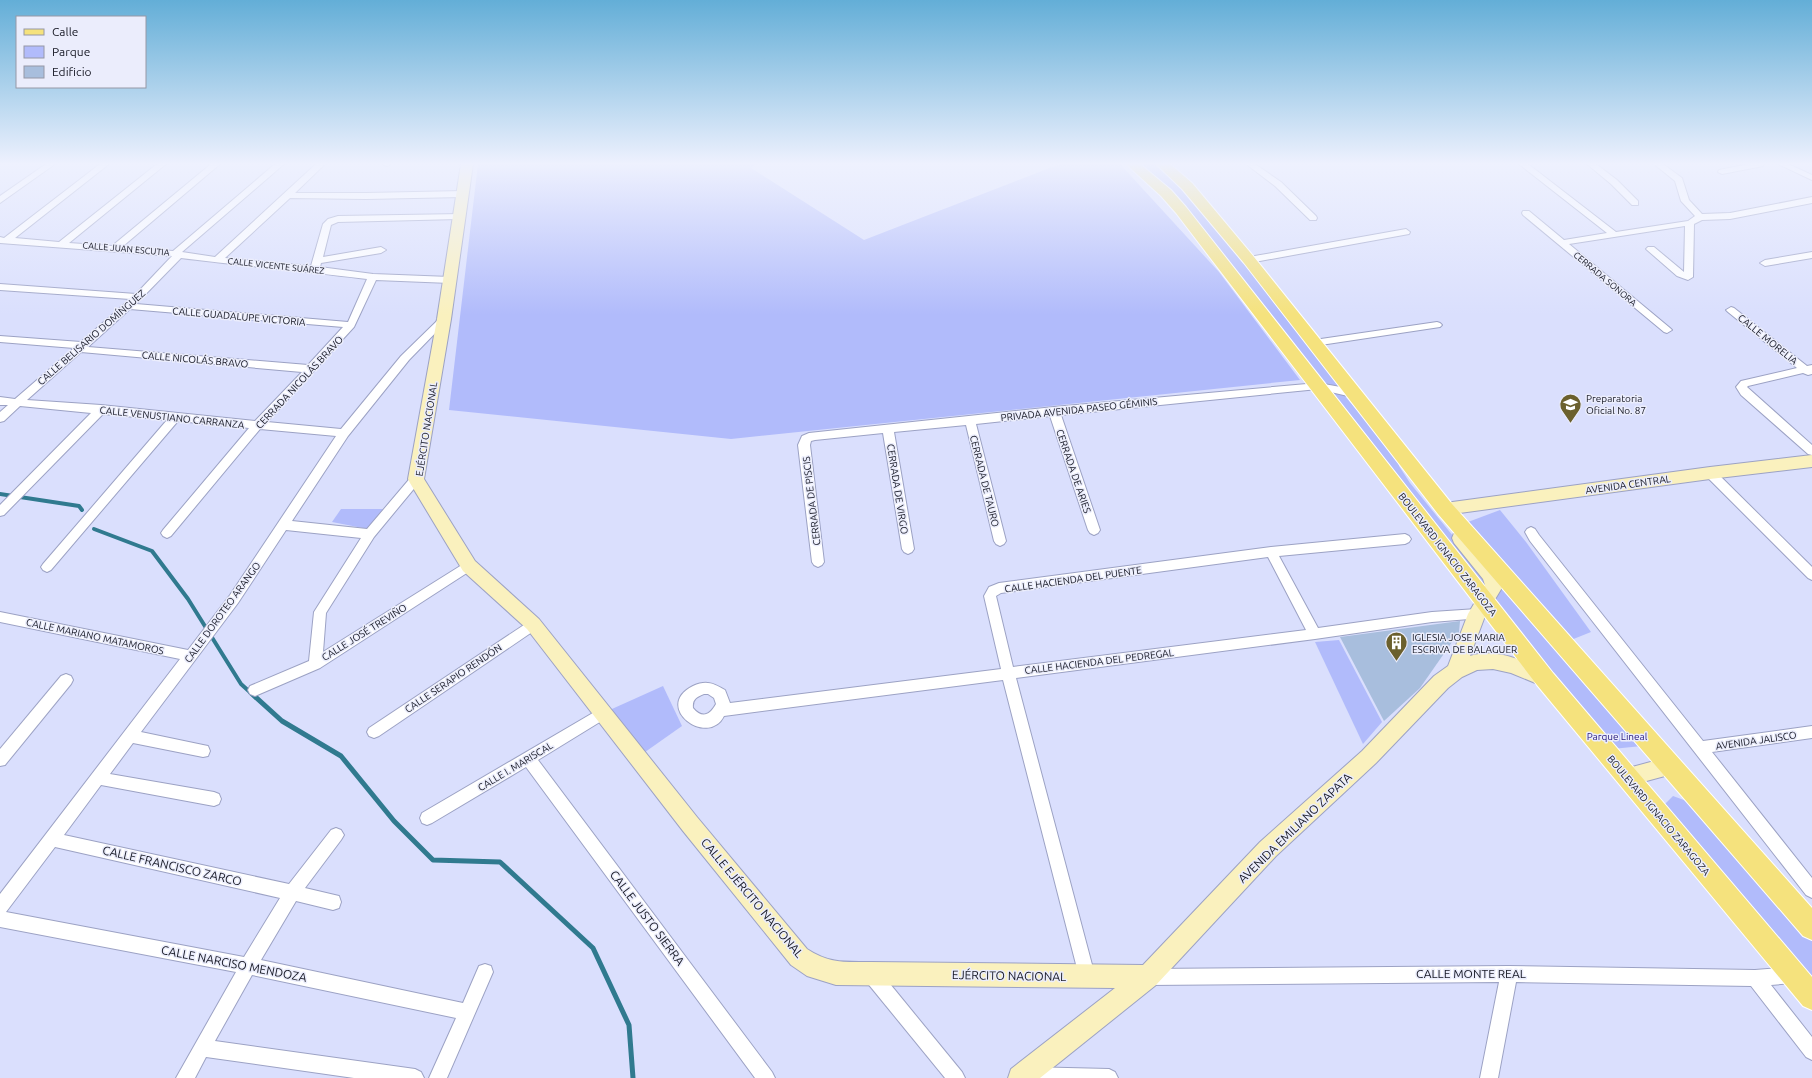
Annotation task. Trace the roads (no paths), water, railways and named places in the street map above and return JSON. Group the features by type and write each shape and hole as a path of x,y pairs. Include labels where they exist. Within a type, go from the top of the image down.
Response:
{"main road":[{"name":"BOULEVARD IGNACIO ZARAGOZA","path":"1184,214 1318,386 1480,607 1545,679 1812,997"},
{"path":"1211,214 1249,260 1352,393 1445,509 1669,766 1812,927"}],"street":[{"path":"3,240 37,214"},
{"path":"62,244 99,214"},
{"path":"115,248 156,214"},
{"name":"CALLE BELISARIO DOMÍNGUEZ","path":"0,418 16,402 138,297 177,254 222,214"},
{"path":"217,260 266,214"},
{"path":"1309,214 1313,218"},
{"name":"CERRADA SONORA","path":"1528,214 1666,330"},
{"path":"1588,214 1615,235"},
{"path":"1561,242 1690,224 1700,217 1739,214"},
{"path":"381,250 315,265 327,224 331,221 338,219 459,216"},
{"name":"EJÉRCITO NACIONAL","path":"459,216 444,319 416,479 469,566 533,624 603,713"},
{"path":"1651,249 1680,274 1688,277 1690,224"},
{"path":"1249,260 1406,232"},
{"name":"CALLE JUAN ESCUTIA","path":"3,240 177,254"},
{"name":"CALLE VICENTE SUÁREZ","path":"177,254 217,260 315,265 374,277"},
{"path":"1765,263 1812,255"},
{"path":"1801,257 1812,265"},
{"path":"374,277 450,280"},
{"name":"CERRADA NICOLÁS BRAVO","path":"167,533 257,426 351,325 374,277"},
{"path":"0,287 138,297"},
{"name":"CALLE GUADALUPE VICTORIA","path":"127,306 351,325"},
{"name":"CALLE MORELIA","path":"1731,310 1809,371"},
{"name":"CALLE DOROTEO ARANGO","path":"0,907 234,599 344,433 406,358 444,319"},
{"path":"1314,343 1437,325"},
{"name":"CALLE NICOLÁS BRAVO","path":"0,339 311,369"},
{"path":"1809,371 1745,383 1741,387 1745,393 1812,451"},
{"name":"PRIVADA AVENIDA PASEO GÉMINIS","path":"806,439 814,436 1054,411 1318,386 1352,393"},
{"name":"CALLE VENUSTIANO CARRANZA","path":"0,401 101,409 175,418 344,433"},
{"path":"0,512 101,409"},
{"name":"CERRADA DE ARIES","path":"1054,411 1094,530"},
{"path":"47,567 175,418"},
{"name":"CERRADA DE TAURO","path":"970,420 1000,541"},
{"name":"CERRADA DE VIRGO","path":"888,429 908,550"},
{"name":"CERRADA DE PISCIS","path":"806,439 804,445 818,562"},
{"name":"AVENIDA EMILIANO ZAPATA","path":"1022,1077 1148,977 1268,849 1369,757 1441,682 1455,671 1480,607 1494,586 1490,576 1406,472 1402,465 1402,456"},
{"name":"AVENIDA CENTRAL","path":"1445,509 1710,473 1812,461"},
{"path":"1710,473 1812,575"},
{"path":"315,664 320,612 370,534 416,479"},
{"path":"282,525 370,534"},
{"path":"1531,532 1534,538 1812,890"},
{"name":"CALLE HACIENDA DEL PUENTE","path":"1087,976 1008,672 990,596 993,591 999,588 1271,552 1405,539"},
{"path":"1271,552 1315,634"},
{"name":"CALLE JOSÉ TREVIÑO","path":"255,690 315,664 469,566"},
{"name":"CALLE HACIENDA DEL PEDREGAL","path":"722,710 1008,672 1315,634 1432,617 1480,607"},
{"name":"CALLE MARIANO MATAMOROS","path":"0,617 192,653"},
{"name":"CALLE SERAPIO RENDÓN","path":"374,732 533,624"},
{"path":"1455,671 1474,662 1485,661 1512,667 1545,679"},
{"path":"0,760 66,680"},
{"name":"CALLE I. MARISCAL","path":"427,818 603,713"},
{"name":"CALLE EJÉRCITO NACIONAL","path":"603,713 690,824 799,957 815,968 836,973 871,974"},
{"name":"AVENIDA JALISCO","path":"1699,748 1812,732"},
{"path":"129,736 203,751"},
{"name":"CALLE JUSTO SIERRA","path":"528,758 766,1078"},
{"path":"1628,777 1669,766"},
{"path":"97,778 214,799"},
{"path":"185,1078 248,966 292,893 336,835"},
{"name":"CALLE FRANCISCO ZARCO","path":"51,839 333,902"},
{"name":"CALLE NARCISO MENDOZA","path":"0,919 248,966 468,1012"},
{"path":"438,1078 485,972"},
{"path":"871,974 956,1078"},
{"name":"EJÉRCITO NACIONAL","path":"871,974 1148,977"},
{"path":"1489,1078 1509,974"},
{"name":"CALLE MONTE REAL","path":"1148,977 1509,974 1755,978 1793,975"},
{"path":"1755,978 1812,1051"},
{"path":"203,1048 415,1078"},
{"path":"1022,1077 1109,1078"}],"waterway":[{"path":"0,494 79,506 82,510"},
{"path":"94,529 152,551 188,599 241,684 252,694"},
{"path":"251,693 282,721 341,756 394,821 433,860 500,862 593,948 629,1025 633,1078"}],"place":[{"name":"Preparatoria Oficial No. 87","path":"1570,424"},
{"name":"IGLESIA JOSE MARIA ESCRIVA DE BALAGUER","path":"1396,662"}],"park label":[{"name":"Parque Lineal","path":"1617,736"}]}
